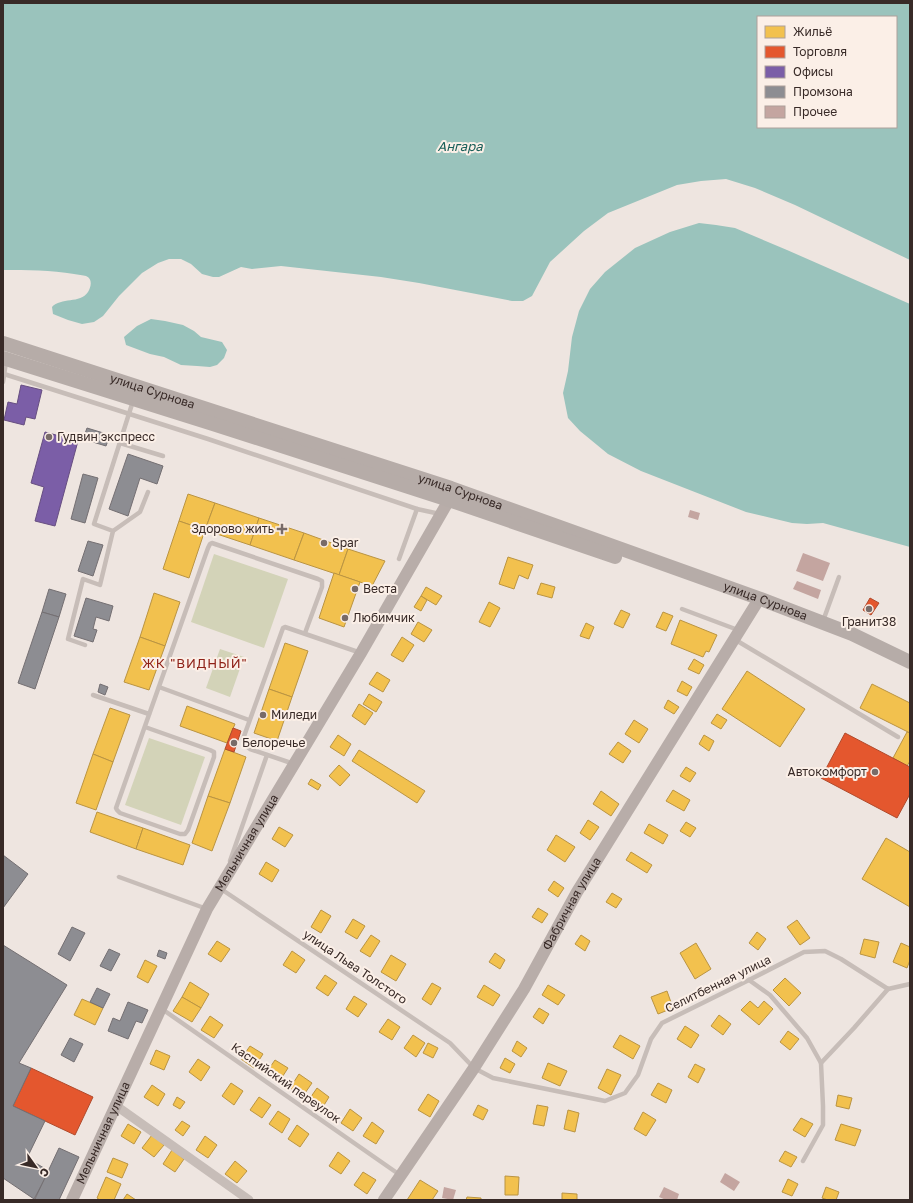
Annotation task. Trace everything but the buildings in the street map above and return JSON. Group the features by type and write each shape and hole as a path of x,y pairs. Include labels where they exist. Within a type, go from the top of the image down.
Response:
{"main road":[{"name":"улица Сурнова","path":"3,343 451,488 761,598 852,634 910,662"},
{"name":"улица Сурнова","path":"5,359 449,500 756,604 910,670"}],"street":[{"name":"Мельничная улица","path":"72,1200 207,909 361,653 449,500"},
{"name":"Фабричная улица","path":"384,1200 474,1068 524,989 578,892 756,604"},
{"path":"115,1105 249,1200"}],"lane":[{"path":"3,382 5,359"},
{"path":"4,374 417,509 441,514"},
{"path":"113,531 94,524 134,399"},
{"path":"120,443 163,456"},
{"path":"85,645 68,639 83,578 100,585 113,531 140,512 148,492"},
{"path":"399,559 417,509"},
{"path":"145,727 214,752 214,757 188,830 184,834 180,834 120,813 117,810 117,805 210,544 222,546 322,581 322,587 306,633"},
{"path":"823,623 839,577"},
{"path":"682,609 737,635 898,737"},
{"path":"294,764 250,749 245,745 243,736 283,628 285,627 306,633 361,653"},
{"path":"159,687 249,720"},
{"path":"93,695 150,714"},
{"path":"221,886 267,755"},
{"path":"119,877 207,909"},
{"name":"улица Льва Толстого","path":"221,886 450,1043 474,1068"},
{"name":"Селитбенная улица","path":"474,1068 493,1078 605,1101 625,1093 638,1075 651,1039 662,1023 804,952 825,951 841,959 888,989"},
{"path":"750,980 770,994 803,1032 820,1063 823,1125 803,1161"},
{"path":"820,1063 854,1028 888,989 910,984"},
{"name":"Каспийский переулок","path":"160,1008 400,1175"}],"green space":[{"path":"214,554 288,579 264,648 191,622"},
{"path":"220,649 244,657 230,697 206,688"},
{"path":"149,738 205,757 181,825 125,805"}],"water":[{"name":"Ангара","path":"3,3 910,3 910,260 795,205 755,188 726,179 677,185 608,213 584,231 550,262 532,296 523,301 512,301 381,277 281,266 252,269 241,267 219,277 213,277 202,274 191,264 181,259 169,259 158,263 142,273 119,296 103,316 94,322 82,324 53,314 52,307 60,302 85,296 91,286 90,279 83,275 30,270 3,270"},
{"path":"699,223 735,228 910,304 910,547 823,523 792,523 746,512 641,471 608,454 580,431 568,418 563,393 568,371 572,337 579,311 590,289 605,272 635,248 670,232"},
{"path":"151,319 183,325 201,337 222,342 227,350 224,358 217,365 210,367 181,365 164,357 150,354 126,345 124,337 137,326"}],"place":[{"name":"Гудвин экспресс","path":"49,437"},
{"name":"Здорово жить","path":"282,529"},
{"name":"Spar","path":"324,543"},
{"name":"Веста","path":"355,589"},
{"name":"Гранит38","path":"869,609"},
{"name":"Любимчик","path":"345,618"},
{"name":"Миледи","path":"263,715"},
{"name":"Белоречье","path":"234,743"},
{"name":"Автокомфорт","path":"875,772"}],"district":[{"name":"ЖК \"ВИДНЫЙ\"","path":"195,663"}]}
